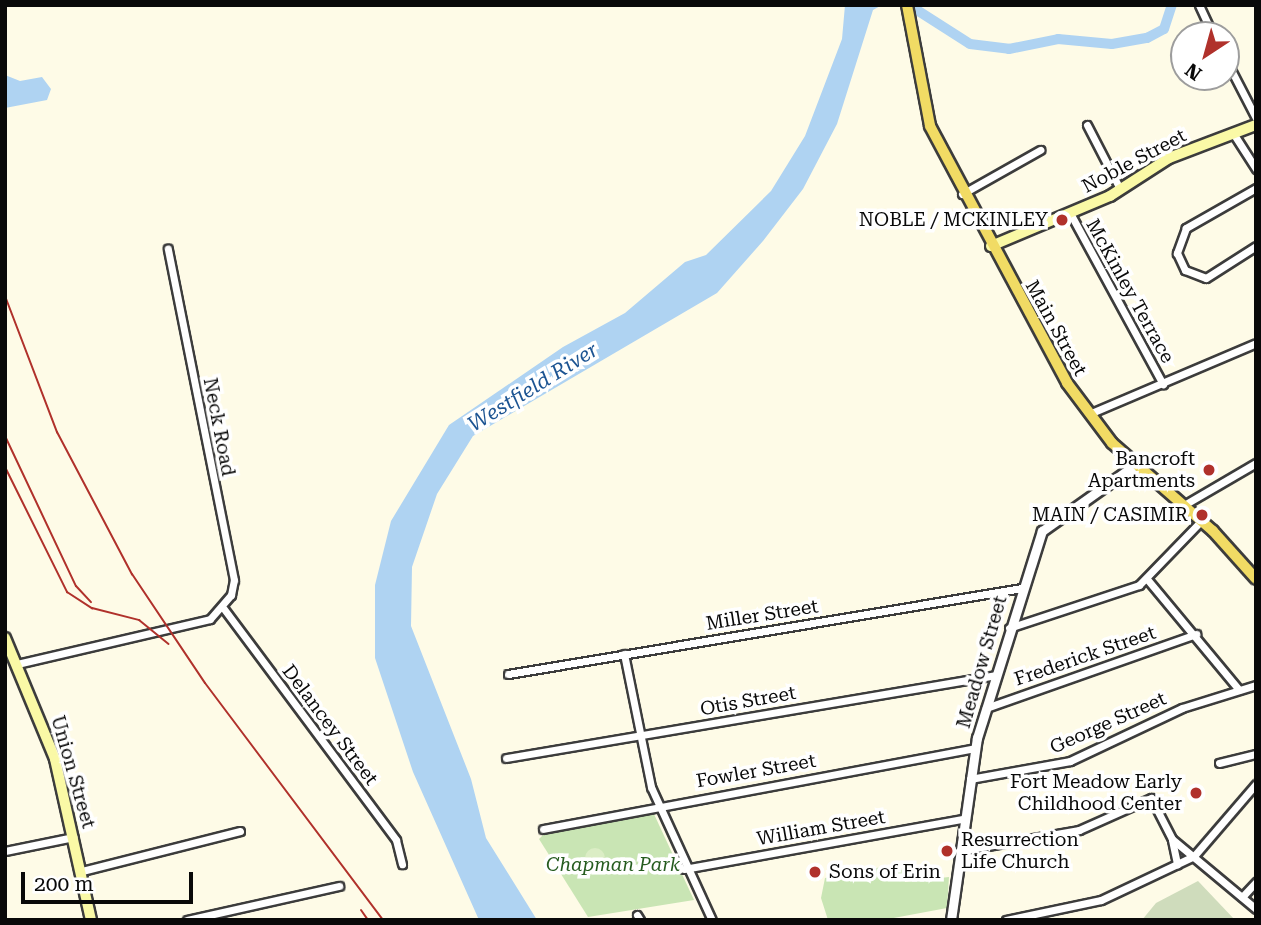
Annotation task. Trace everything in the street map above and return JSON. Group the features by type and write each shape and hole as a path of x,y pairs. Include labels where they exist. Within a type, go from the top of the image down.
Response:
{"main road":[{"name":"Main Street","path":"907,5 923,105 962,194 1088,415 1135,465 1202,520 1256,579"},
{"name":"Noble Street","path":"991,246 1120,189 1169,158 1256,125"},
{"name":"Union Street","path":"5,638 55,759 91,920"}],"street":[{"path":"1199,5 1206,21"},
{"path":"1240,87 1256,118"},
{"path":"1087,125 1120,189"},
{"path":"1233,133 1256,169"},
{"path":"962,194 1040,150"},
{"path":"1256,188 1186,229 1177,253 1185,270 1206,278 1256,246"},
{"name":"McKinley Terrace","path":"1070,213 1163,384"},
{"name":"Neck Road","path":"167,249 234,580 224,609"},
{"path":"1088,415 1256,343"},
{"path":"1184,505 1256,463"},
{"name":"Meadow Street","path":"951,920 958,851 975,748 1009,628 1045,526 1135,465"},
{"path":"1009,628 1147,579 1202,520"},
{"path":"1147,579 1196,634 1239,690"},
{"name":"Miller Street","path":"508,674 1022,588"},
{"path":"17,664 193,624 224,609"},
{"name":"Delancey Street","path":"224,609 396,840 402,864"},
{"name":"Frederick Street","path":"986,708 1196,634"},
{"path":"624,654 637,736 657,806 684,869 712,920"},
{"name":"Otis Street","path":"506,758 996,675"},
{"name":"George Street","path":"970,779 1070,761 1182,708 1256,685"},
{"name":"Fowler Street","path":"543,829 975,748"},
{"path":"1219,763 1256,754"},
{"path":"1006,920 1050,916 1101,900 1194,856 1256,784"},
{"path":"958,851 1079,830 1151,798 1172,839 1177,864"},
{"name":"William Street","path":"684,869 963,819"},
{"path":"82,871 240,831"},
{"path":"5,852 74,837"},
{"path":"1172,839 1256,909"},
{"path":"1242,897 1256,882"},
{"path":"187,920 339,886"}],"green space":[{"name":"Chapman Park","path":"653,812 694,900 588,917 539,839 553,825"},
{"path":"595,848 602,851 605,858 602,865 595,868 588,865 585,858 588,851"},
{"path":"902,863 905,882 949,877 947,908 883,920 828,920 821,898 825,878"},
{"path":"1198,881 1235,920 1142,920 1156,903"}],"water":[{"name":"Westfield River","path":"845,5 882,5 873,10 837,124 803,189 763,241 717,293 473,436 437,494 412,567 411,626 471,779 486,838 537,920 479,920 413,772 375,658 375,585 391,521 449,425 563,347 625,313 685,262 706,255 771,191 805,136 842,39"},
{"path":"5,75 20,81 42,77 51,89 47,100 5,108"}],"waterway":[{"path":"909,5 970,44 1009,49 1058,39 1112,44 1147,38 1164,29 1172,5"}],"railway":[{"path":"5,296 57,432 132,574 205,683 383,920"},
{"path":"5,436 76,586 91,602"},
{"path":"5,467 67,592 92,608 139,620 169,644"},
{"path":"361,910 368,920"}],"place":[{"name":"NOBLE / MCKINLEY","path":"1062,220"},
{"name":"Bancroft Apartments","path":"1209,470"},
{"name":"MAIN / CASIMIR","path":"1202,515"},
{"name":"Fort Meadow Early Childhood Center","path":"1196,793"},
{"name":"Resurrection Life Church","path":"947,851"},
{"name":"Sons of Erin","path":"815,872"}]}
